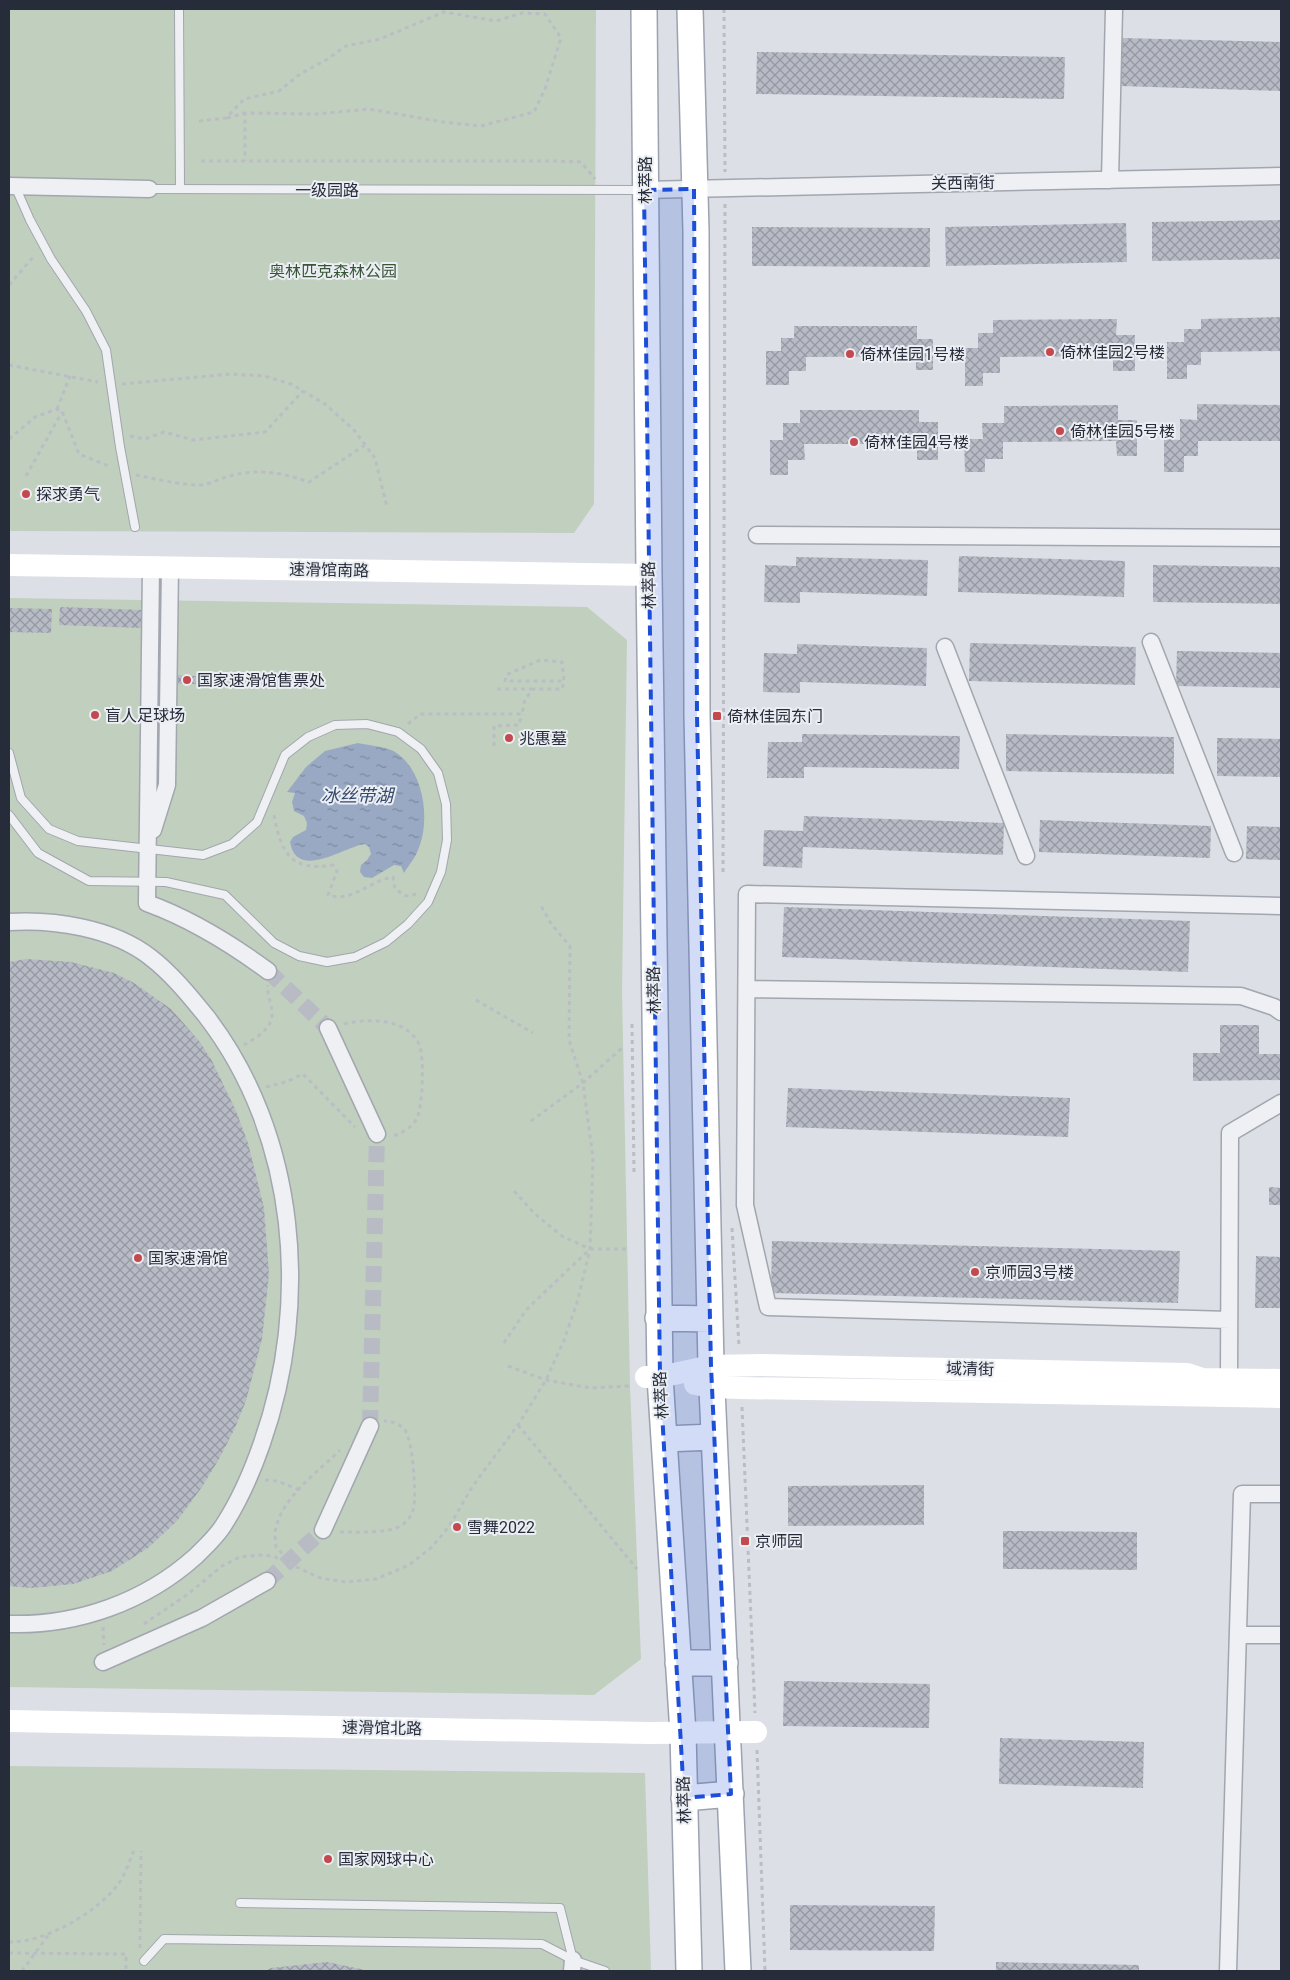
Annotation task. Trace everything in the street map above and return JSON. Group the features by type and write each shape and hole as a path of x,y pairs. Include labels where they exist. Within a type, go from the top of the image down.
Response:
{"main road":[{"name":"林萃路","path":"644,9 644,190 658,1318 645,1380 664,1439 683,1733 689,1971"},
{"path":"690,9 696,231 697,715 711,1377 738,1971"},
{"path":"658,1318 710,1319"},
{"path":"664,1439 714,1437"},
{"path":"678,1664 725,1662"},
{"path":"684,1798 731,1794"}],"street":[{"path":"1110,180 1114,9"},
{"name":"关西南街","path":"644,190 1281,176"},
{"name":"一级园路","path":"12,186 149,189"},
{"path":"757,536 1281,538"},
{"name":"速滑馆南路","path":"9,565 649,575"},
{"path":"161,567 167,785 147,849 147,903 175,913 204,929 268,975"},
{"path":"1152,642 1234,853"},
{"path":"944,647 1026,856"},
{"path":"1229,1320 768,1307 744,1205 747,894 1281,906"},
{"path":"9,922 48,922 71,925 111,937 148,956 173,978 195,1002 231,1053 251,1091 270,1143 279,1178 289,1248 290,1283 288,1328 278,1391 249,1480 223,1528 187,1564 146,1592 100,1612 50,1622 9,1624"},
{"path":"746,989 1240,996 1274,1007 1281,1012"},
{"path":"328,1028 385,1136"},
{"path":"1229,1379 1230,1133 1281,1103"},
{"name":"域清街","path":"711,1377 762,1365 1187,1374 1202,1379 1281,1380"},
{"name":"域清街","path":"645,1380 711,1377 1281,1397"},
{"path":"322,1530 370,1426"},
{"path":"1228,1971 1242,1494 1281,1494"},
{"path":"103,1662 202,1618 267,1581"},
{"path":"1238,1635 1281,1636"},
{"name":"速滑馆北路","path":"9,1721 683,1733 756,1732"}],"lane":[{"path":"179,9 180,189"},
{"path":"12,186 44,246 86,311 106,350 118,434 135,527"},
{"name":"一级园路","path":"149,189 644,190"},
{"path":"9,754 21,798 49,828 78,841 202,855 232,844 257,822 271,785 285,756 308,738 335,725 367,724 398,732 421,749 438,773 446,804 448,840 441,872 428,902 408,924 386,942 355,957 328,962 299,956 274,943 225,895 166,882 89,881 38,853 9,815"},
{"path":"240,1903 560,1908 573,1966"},
{"path":"144,1961 164,1939 542,1944 573,1966 606,1971"},
{"path":"682,1971 689,1971"}],"path":[{"path":"199,121 226,118 245,113 317,114 369,109 443,122 481,126 534,112 545,89 561,38 545,14 522,14 496,21 444,12 380,39 346,46 326,60 300,74 279,91 244,99 226,118"},
{"path":"245,113 245,161"},
{"path":"200,161 582,162 604,190"},
{"path":"9,285 44,246"},
{"path":"9,365 110,385 231,374 264,376 290,384 325,404 354,430 375,458 387,507"},
{"path":"57,409 70,376"},
{"path":"118,434 146,439 164,432 193,440 265,432 303,391"},
{"path":"9,439 35,417 57,409 62,411 79,454 125,473 177,483 202,485 230,476 255,471 286,474 309,482 365,445"},
{"path":"26,476 62,411"},
{"path":"497,689 562,689 564,681 562,662 540,660 506,675 505,681 564,681"},
{"path":"494,746 494,726 519,725 524,699 534,689"},
{"path":"398,732 420,714 522,714"},
{"path":"271,785 272,809 277,833 288,855 304,866 317,868 333,865 337,871 328,895 338,898 355,893 382,879 393,877 395,889 406,896 433,891"},
{"path":"143,1625 188,1594 222,1566 240,1557 273,1556 320,1578 347,1582 376,1579 409,1565 432,1547 450,1525 472,1487 518,1425 546,1380 564,1340 577,1303 590,1249 593,1158 583,1083 569,1040 570,946 552,925 540,904"},
{"path":"231,1053 256,1037 271,1024 272,1012 267,996 268,975"},
{"path":"476,1000 533,1032"},
{"path":"328,1028 357,1021 384,1022 404,1028 419,1044 422,1081 417,1118 407,1130 385,1136"},
{"path":"531,1121 583,1083 623,1047"},
{"path":"251,1091 286,1082 303,1074 359,1130"},
{"path":"514,1191 535,1214 562,1236 590,1249 627,1249"},
{"path":"504,1343 526,1310 590,1249"},
{"path":"508,1366 546,1380 590,1388 645,1380"},
{"path":"322,1530 342,1532 389,1530 403,1525 412,1513 414,1506 413,1465 408,1437 404,1430 392,1422 381,1421 370,1426"},
{"path":"518,1425 637,1569"},
{"path":"295,1567 276,1547 275,1529 283,1509 342,1448"},
{"path":"249,1480 277,1481 300,1490"},
{"path":"100,1612 104,1632 104,1651 112,1646"},
{"path":"9,1942 17,1942 49,1934 72,1923 99,1902 119,1882 134,1851"},
{"path":"139,1953 141,1851"},
{"path":"22,1971 49,1934"},
{"path":"9,1952 126,1954 126,1971"}],"highlighted area":[{"path":"694,189 697,715 711,1366 731,1794 684,1798 660,1377 644,190"}],"green space":[{"name":"奥林匹克森林公园","path":"9,9 596,9 594,504 574,533 9,531"},
{"name":"国家速滑馆","path":"9,598 587,607 627,640 622,991 630,1386 641,1659 594,1695 9,1687"},
{"name":"国家网球中心","path":"9,1766 645,1773 651,1971 9,1971"}],"water":[{"name":"冰丝带湖","path":"358,743 383,747 395,752 405,760 413,771 418,783 424,811 422,838 414,859 404,873 401,866 394,865 372,878 364,877 360,872 361,865 371,854 369,847 365,844 312,861 302,859 294,854 290,842 293,837 306,830 307,823 304,816 294,811 292,802 295,793 287,792 306,767 325,751"}],"building":[{"path":"1121,38 1281,42 1281,91 1120,86"},
{"path":"757,52 1065,57 1064,99 756,94"},
{"path":"1281,220 1281,259 1152,261 1152,222"},
{"path":"1126,223 1127,262 946,266 945,227"},
{"path":"752,227 930,228 930,267 752,266"},
{"path":"1281,317 1281,351 1201,352 1201,365 1187,365 1187,379 1167,379 1167,342 1184,342 1184,329 1201,329 1201,319"},
{"name":"倚林佳园2号楼","path":"1117,319 1116,335 1135,335 1135,371 1113,371 1113,356 1000,357 1000,373 983,373 983,386 965,386 965,348 978,348 978,333 993,333 993,320"},
{"name":"倚林佳园1号楼","path":"794,326 917,326 917,339 933,339 933,370 916,370 916,356 806,357 806,371 789,371 789,385 766,385 766,351 781,351 781,338 794,338"},
{"path":"1197,404 1281,405 1281,441 1198,441 1198,456 1184,456 1184,472 1164,472 1164,439 1180,440 1180,419 1197,420"},
{"name":"倚林佳园5号楼","path":"1118,405 1118,420 1137,420 1137,456 1117,456 1116,441 1003,442 1003,459 985,459 985,472 965,472 964,439 983,439 982,423 1004,423 1004,406"},
{"name":"倚林佳园4号楼","path":"800,410 919,410 919,422 938,422 938,460 917,460 917,444 804,444 805,460 788,460 788,475 770,475 770,440 783,440 783,423 800,423"},
{"path":"959,556 1125,561 1124,597 958,592"},
{"path":"796,557 928,560 927,596 800,592 800,603 764,602 765,565 796,566"},
{"path":"1153,565 1281,567 1281,604 1153,602"},
{"path":"60,607 142,610 141,628 59,625"},
{"path":"9,608 52,609 51,633 9,632"},
{"path":"970,643 1136,647 1135,685 969,681"},
{"path":"797,644 927,648 926,686 800,682 800,693 763,692 764,653 797,654"},
{"path":"1177,651 1281,653 1281,688 1176,686"},
{"name":"国家速滑馆售票处","path":"178,675 196,676 196,684 178,684"},
{"path":"802,734 960,736 959,769 804,767 804,778 767,778 768,742 802,742"},
{"path":"1006,734 1174,737 1174,774 1006,771"},
{"path":"1217,738 1281,739 1281,777 1217,776"},
{"path":"804,816 1004,823 1003,855 803,847 802,868 763,866 764,830 803,831"},
{"path":"1040,820 1211,826 1210,858 1039,852"},
{"path":"1247,826 1281,827 1281,860 1246,859"},
{"path":"784,907 1190,921 1188,972 782,957"},
{"name":"国家速滑馆","path":"26,959 71,962 114,973 134,983 171,1009 200,1042 212,1061 236,1111 248,1143 264,1208 269,1274 262,1339 246,1401 219,1459 202,1487 177,1521 148,1548 112,1571 73,1584 31,1588 9,1586 9,962"},
{"path":"1220,1025 1259,1025 1259,1054 1281,1054 1281,1080 1193,1081 1193,1053 1220,1053"},
{"path":"788,1088 1070,1098 1068,1137 786,1127"},
{"path":"1269,1187 1281,1188 1281,1205 1269,1205"},
{"name":"京师园3号楼","path":"772,1241 1180,1251 1178,1303 771,1293"},
{"path":"1256,1256 1281,1257 1281,1308 1255,1308"},
{"path":"924,1485 924,1525 788,1526 788,1486"},
{"path":"1003,1531 1137,1532 1137,1570 1003,1569"},
{"path":"784,1681 930,1684 929,1728 783,1726"},
{"path":"1000,1738 1144,1742 1143,1788 999,1784"},
{"path":"790,1905 935,1906 934,1951 790,1950"},
{"path":"327,1962 370,1971 265,1971 271,1968"},
{"path":"996,1962 1139,1965 1139,1971 996,1971"}],"tunnel":[{"path":"268,971 328,1028"},
{"path":"370,1426 377,1134"},
{"path":"267,1581 323,1530"}],"place":[{"name":"倚林佳园2号楼","path":"1050,352"},
{"name":"倚林佳园1号楼","path":"850,354"},
{"name":"倚林佳园5号楼","path":"1060,431"},
{"name":"倚林佳园4号楼","path":"854,442"},
{"name":"探求勇气","path":"26,494"},
{"name":"国家速滑馆售票处","path":"187,680"},
{"name":"盲人足球场","path":"95,715"},
{"name":"倚林佳园东门","path":"717,716"},
{"name":"兆惠墓","path":"509,738"},
{"name":"国家速滑馆","path":"138,1258"},
{"name":"京师园3号楼","path":"975,1272"},
{"name":"雪舞2022","path":"457,1527"},
{"name":"京师园","path":"745,1541"},
{"name":"国家网球中心","path":"328,1859"}]}
